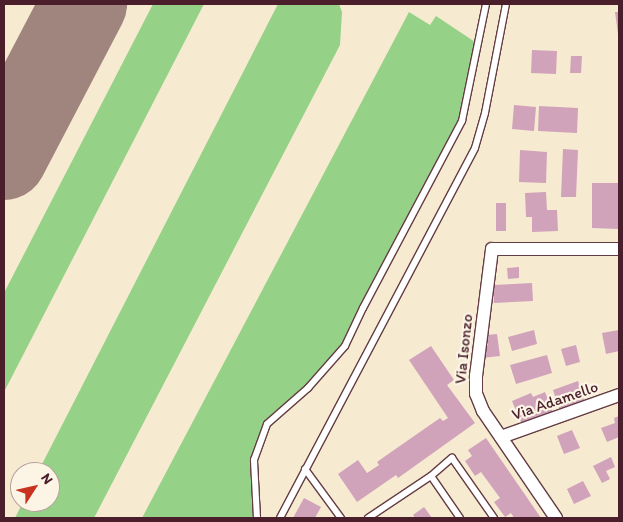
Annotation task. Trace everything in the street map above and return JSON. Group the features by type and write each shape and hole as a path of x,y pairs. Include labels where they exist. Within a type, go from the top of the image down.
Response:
{"street":[{"name":"Via Isonzo","path":"556,518 483,412 476,394 476,376 492,249 619,249"},
{"name":"Via Adamello","path":"501,437 619,396"}],"lane":[{"path":"257,518 254,460 267,424 308,388 346,346 363,308 462,121 486,4"},
{"path":"280,518 475,148 485,113 506,4"},
{"path":"368,518 431,476 452,458 492,518"},
{"path":"305,469 337,516"},
{"path":"431,476 460,518"}],"green space":[{"path":"153,4 204,4 4,392 4,293"},
{"path":"278,4 339,4 342,12 340,45 94,518 15,518 18,512 60,512 60,462 43,462"},
{"path":"409,12 430,25 436,16 478,44 462,121 345,346 308,388 267,424 254,460 257,518 142,518"}],"building":[{"path":"615,12 619,12 619,34 618,34"},
{"path":"532,50 557,51 556,74 531,73"},
{"path":"571,56 582,56 581,73 570,73"},
{"path":"514,105 536,107 534,131 512,129"},
{"path":"539,106 578,108 577,133 538,131"},
{"path":"563,149 578,150 576,197 561,197"},
{"path":"520,150 547,152 546,183 519,182"},
{"path":"592,183 619,183 619,229 592,228"},
{"path":"546,192 547,210 557,210 558,231 532,232 532,217 526,217 525,193"},
{"path":"496,203 506,203 506,231 496,231"},
{"path":"519,267 519,278 508,279 507,268"},
{"path":"532,283 533,301 494,303 493,285"},
{"path":"534,330 537,344 512,351 508,337"},
{"path":"619,330 619,351 606,354 602,333"},
{"path":"497,334 500,356 482,358 481,346 488,345 487,335"},
{"path":"576,345 580,362 566,366 561,349"},
{"path":"431,346 454,380 447,385 475,423 398,478 396,475 357,502 338,474 358,460 367,473 379,465 377,462 440,418 443,421 448,418 409,360"},
{"path":"547,355 552,373 516,384 510,365"},
{"path":"578,381 585,403 560,411 553,390"},
{"path":"545,392 553,412 522,425 512,401 531,393 533,397"},
{"path":"619,416 619,437 607,442 601,428 615,423 614,418"},
{"path":"572,430 580,448 564,454 557,436"},
{"path":"486,438 541,518 514,518 511,513 505,517 494,502 500,498 481,472 475,476 465,461 472,456 468,450"},
{"path":"611,457 615,467 606,471 610,479 602,483 593,466"},
{"path":"583,481 591,496 574,504 567,489"},
{"path":"304,498 321,507 315,518 293,518"},
{"path":"424,507 432,518 415,518 413,515"}],"runway":[{"path":"4,157 84,4"}]}
